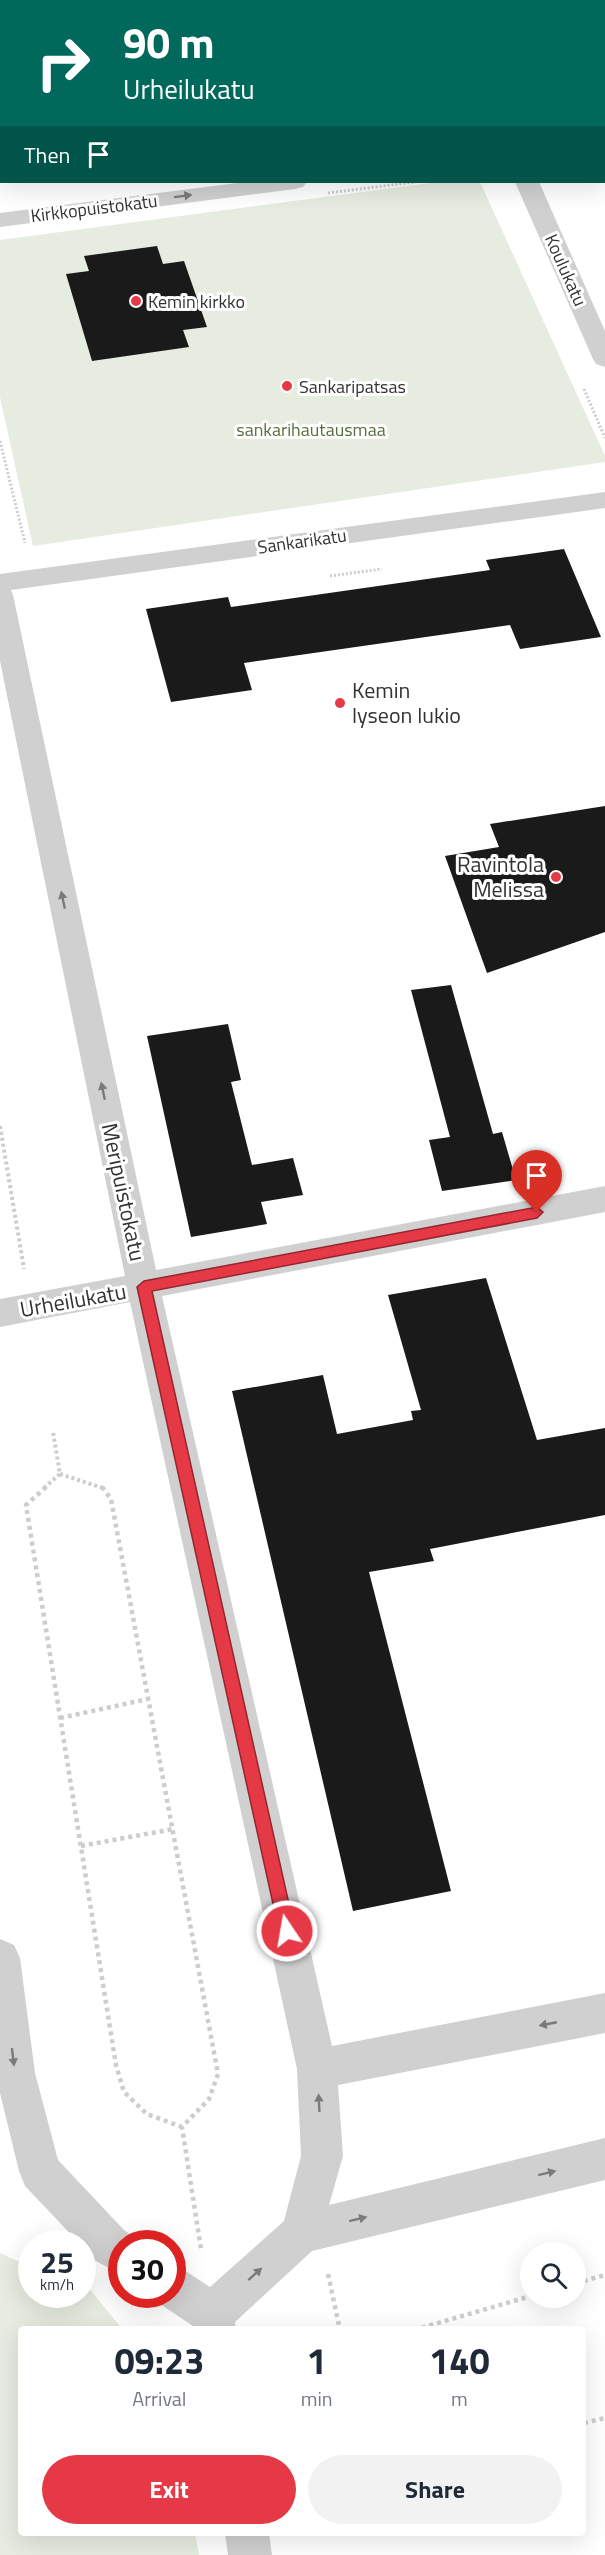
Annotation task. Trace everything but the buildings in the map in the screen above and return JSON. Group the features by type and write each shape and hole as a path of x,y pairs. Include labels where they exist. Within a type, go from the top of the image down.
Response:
{"street":[{"name":"Kirkkopuistokatu","path":"0,220 287,183"},
{"name":"Koulukatu","path":"527,183 605,359"},
{"name":"Sankarikatu","path":"0,583 605,500"},
{"name":"Meripuistokatu","path":"0,595 144,1287 317,2069 322,2156 310,2231"},
{"name":"Urheilukatu","path":"0,1313 605,1200"},
{"path":"0,1958 15,2073 40,2171 108,2244"},
{"path":"317,2069 605,2013"},
{"path":"186,2299 213,2321 310,2231 605,2159"},
{"path":"247,2536 250,2555"}],"path":[{"path":"0,441 24,542 32,550"},
{"path":"0,1126 26,1278"},
{"path":"53,1432 60,1474"},
{"path":"60,1474 102,1487 111,1499 173,1829 218,2074 209,2099 182,2127"},
{"path":"60,1474 26,1505 116,2065 124,2092 147,2114 182,2127"},
{"path":"60,1718 148,1699"},
{"path":"81,1846 173,1829"},
{"path":"182,2127 213,2321"},
{"path":"310,2231 339,2326"},
{"path":"586,2280 605,2275"},
{"path":"428,2326 520,2299"},
{"path":"586,2423 605,2418"}],"green space":[{"name":"sankarihautausmaa","path":"430,183 480,183 605,456 605,462 33,546 0,397 0,240"},
{"path":"0,2253 18,2261 18,2308 96,2308 96,2297 120,2326 18,2326 18,2536 195,2536 199,2555 0,2555"}],"place":[{"name":"Kemin kirkko","path":"136,301"},
{"name":"Sankaripatsas","path":"287,386"},
{"name":"Kemin lyseon lukio","path":"340,703"},
{"name":"Ravintola Melissa","path":"556,877"}],"route":[{"path":"287,1931 144,1287 195,1275 537,1212"}]}
